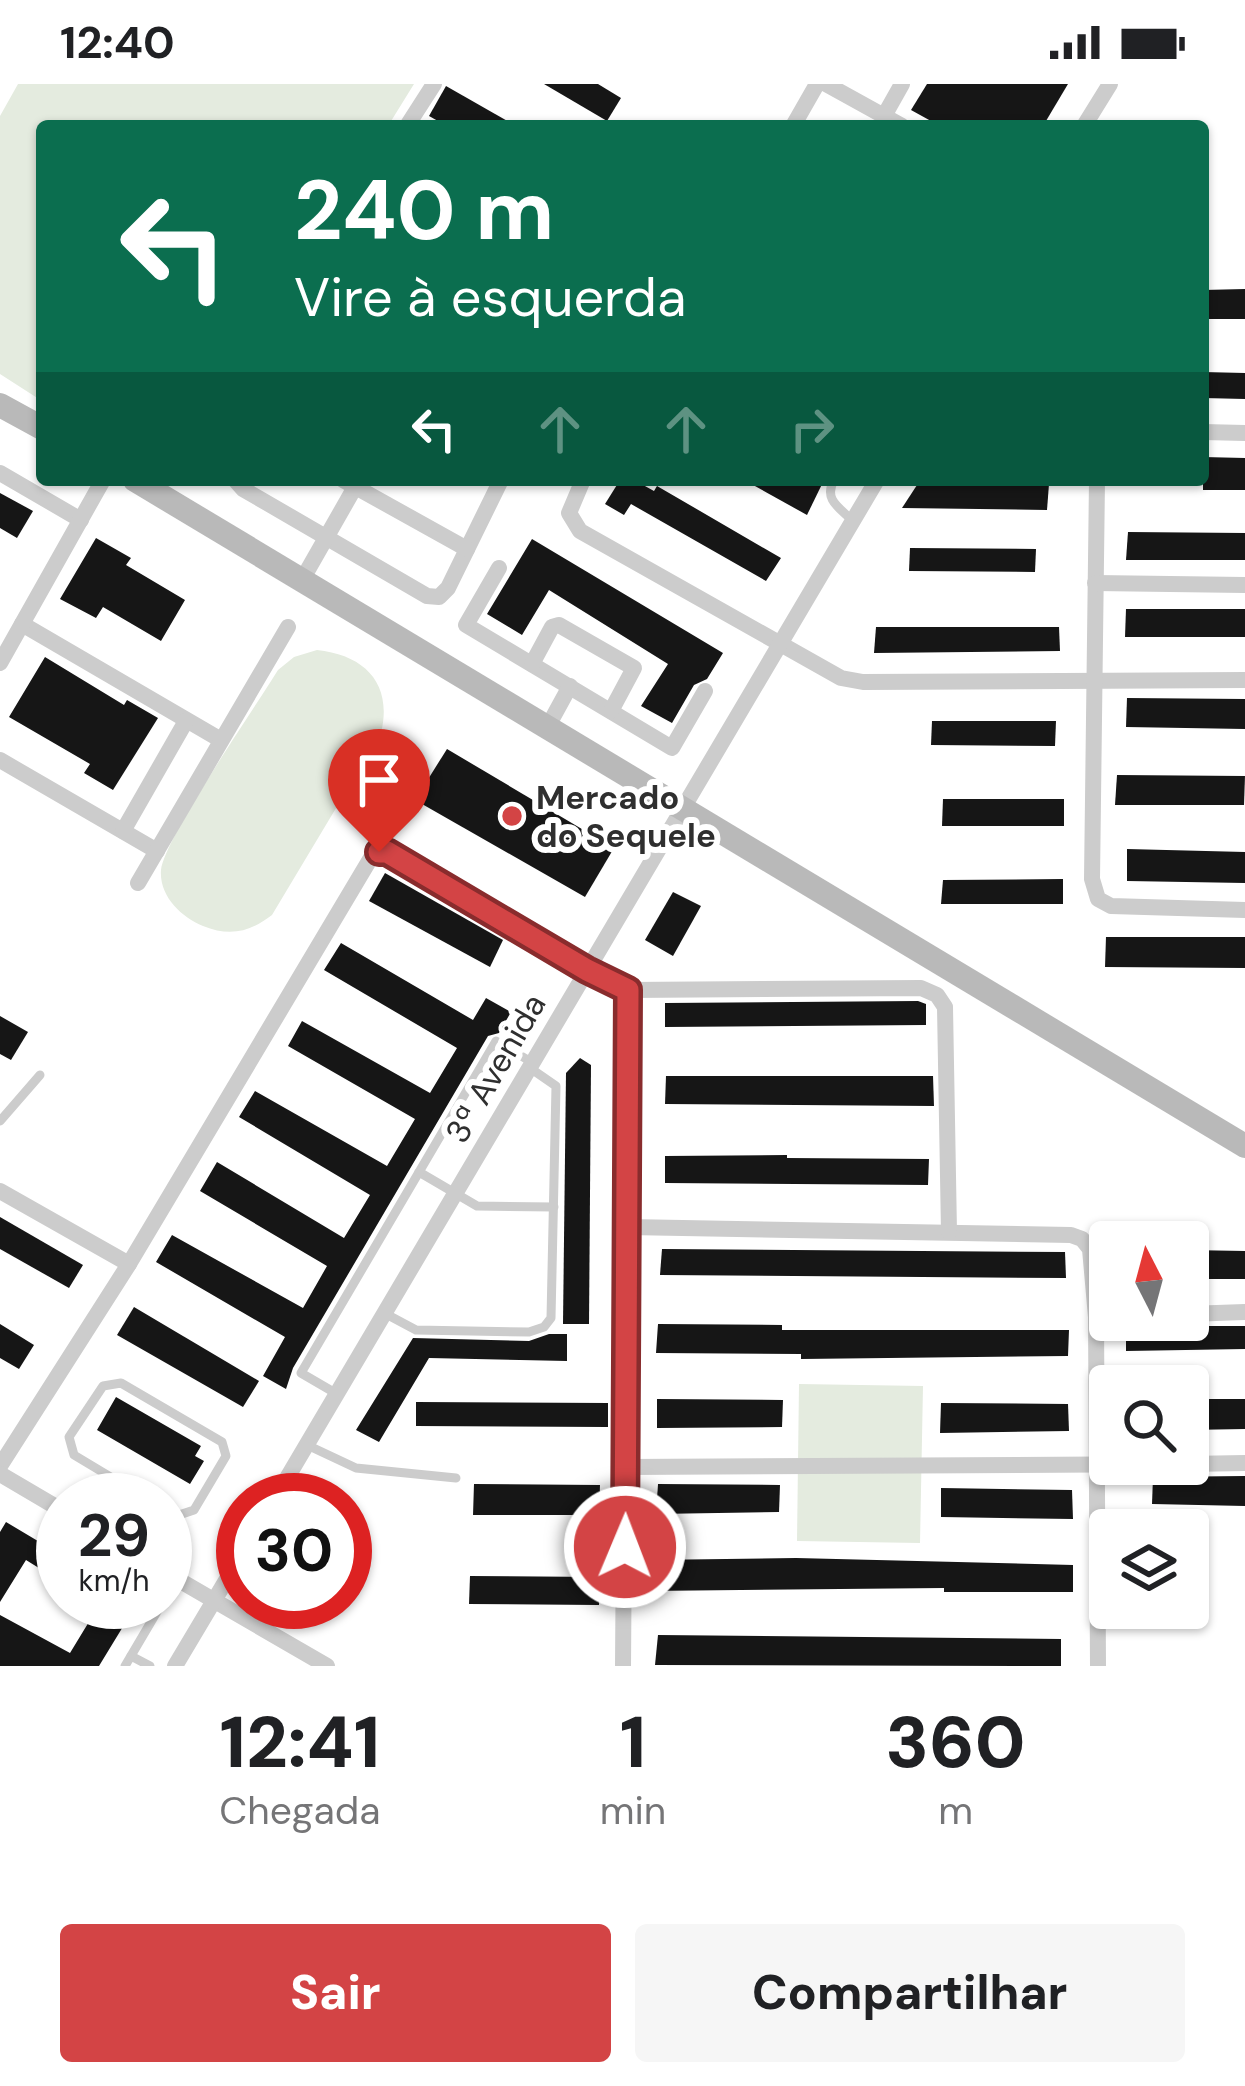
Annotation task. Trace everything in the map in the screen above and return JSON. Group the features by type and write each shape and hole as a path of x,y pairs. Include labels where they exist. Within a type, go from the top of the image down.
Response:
{"street":[{"path":"411,120 434,84"},
{"path":"797,120 822,84 891,120"},
{"path":"884,116 902,84"},
{"path":"1088,120 1110,84"},
{"path":"0,405 36,425"},
{"path":"1209,432 1245,433"},
{"path":"0,473 80,520"},
{"path":"0,663 100,486"},
{"path":"145,486 1245,1146"},
{"path":"241,486 427,596 439,597 448,588 498,486"},
{"path":"302,580 348,486"},
{"path":"354,486 467,549"},
{"path":"580,486 569,513 580,531 841,678 863,682 1245,680"},
{"name":"3ª Avenida","path":"290,1473 874,486"},
{"path":"1097,486 1092,879 1098,898 1111,906 1245,910"},
{"path":"499,568 466,625 610,711 672,748 705,691"},
{"path":"1095,583 1245,585"},
{"path":"22,623 221,740"},
{"path":"532,664 552,627 559,625 634,668 610,711"},
{"path":"138,883 288,628"},
{"path":"547,728 570,686"},
{"path":"123,831 186,721"},
{"path":"0,760 157,850"},
{"path":"36,1493 0,1470 372,856 387,852 628,990 921,988 937,995 945,1007 949,1232"},
{"path":"623,1666 628,990"},
{"path":"0,1191 129,1264"},
{"path":"628,1227 1071,1235 1089,1248"},
{"path":"1209,1313 1245,1312"},
{"path":"1209,1464 1245,1463"},
{"path":"626,1467 1089,1465"},
{"path":"1094,1485 1098,1666"},
{"path":"192,1588 327,1666"},
{"path":"175,1666 216,1596"}],"lane":[{"path":"831,486 831,501 854,520"},
{"path":"337,1394 301,1372 496,1041 556,1086 551,1318 544,1327 530,1332 416,1330 386,1313"},
{"path":"0,1121 40,1075"},
{"path":"419,1172 477,1206 554,1207"},
{"path":"104,1473 74,1455 69,1437 103,1386 121,1383 226,1448 226,1456 192,1511"},
{"path":"307,1445 356,1468 456,1478"},
{"path":"147,1629 128,1661 150,1666"}],"shaded area":[{"path":"18,84 414,84 392,120 36,120 36,397 0,374 0,116"},
{"path":"317,650 349,658 372,675 383,700 381,733 272,915 239,931 203,926 168,897 161,880 166,854 278,670 294,657"},
{"path":"799,1384 923,1386 920,1543 797,1541"}],"building":[{"path":"544,84 598,84 621,98 605,120"},
{"path":"927,84 1068,84 1047,120 929,120 911,110"},
{"path":"446,86 506,120 436,120 429,116"},
{"path":"1245,289 1245,319 1209,319 1209,290"},
{"path":"1209,372 1245,373 1245,399 1209,398"},
{"path":"1209,457 1245,458 1245,490 1203,490 1209,486"},
{"path":"616,486 645,486 654,491 657,486 781,558 766,581 631,504 624,515 605,504"},
{"path":"755,486 821,486 807,515"},
{"path":"916,486 1049,486 1047,510 902,508"},
{"path":"0,493 33,511 17,538 0,528"},
{"path":"1128,532 1245,533 1245,560 1126,560"},
{"path":"96,538 131,558 126,565 185,600 161,641 103,607 96,618 60,599"},
{"path":"532,539 723,653 707,679 694,685 672,723 641,706 668,664 549,590 522,635 487,614"},
{"path":"910,548 1036,549 1035,572 909,571"},
{"path":"1126,609 1245,609 1245,637 1125,637"},
{"path":"876,627 1059,627 1060,651 874,653"},
{"path":"45,657 124,705 127,700 158,718 113,790 84,773 90,764 9,717"},
{"path":"1127,698 1245,699 1245,729 1126,727"},
{"path":"932,721 1056,721 1055,746 931,745"},
{"path":"447,749 614,848 585,897 415,800"},
{"path":"1117,775 1245,776 1244,805 1115,805"},
{"path":"943,799 1064,799 1064,826 942,826"},
{"path":"1127,849 1245,852 1245,883 1127,881"},
{"path":"385,873 503,940 490,967 369,901"},
{"path":"1063,879 1063,904 941,904 943,880"},
{"path":"673,892 701,906 673,956 645,940"},
{"path":"1106,937 1245,937 1245,968 1105,967"},
{"path":"341,943 473,1020 486,998 511,1012 499,1033 488,1036 293,1368 286,1389 263,1376 285,1337 156,1262 172,1235 303,1308 327,1266 200,1191 217,1162 344,1238 370,1195 239,1117 255,1091 387,1166 415,1119 288,1046 302,1021 430,1093 457,1048 324,970"},
{"path":"665,1003 926,1004 926,1025 665,1027"},
{"path":"0,1016 28,1032 11,1060 0,1054"},
{"path":"580,1058 591,1065 589,1324 563,1324 566,1073"},
{"path":"666,1076 933,1076 934,1106 665,1104"},
{"path":"665,1156 929,1159 928,1185 665,1183"},
{"path":"0,1217 83,1265 69,1288 0,1249"},
{"path":"662,1249 1065,1252 1066,1278 660,1275"},
{"path":"1209,1250 1245,1251 1245,1279 1209,1279"},
{"path":"134,1307 259,1381 243,1407 117,1335"},
{"path":"0,1324 34,1345 19,1369 0,1358"},
{"path":"658,1324 782,1325 782,1330 1069,1330 1068,1356 801,1359 801,1354 656,1353"},
{"path":"1209,1326 1245,1326 1245,1349 1126,1351 1126,1341 1209,1341"},
{"path":"567,1334 567,1361 429,1358 379,1442 356,1430 413,1338 529,1341"},
{"path":"116,1397 201,1446 195,1456 204,1461 192,1481 192,1473 171,1473 97,1430"},
{"path":"657,1399 783,1400 782,1427 657,1428"},
{"path":"1209,1399 1245,1399 1245,1429 1209,1430"},
{"path":"416,1402 608,1403 608,1427 416,1426"},
{"path":"941,1403 1068,1404 1069,1431 940,1433"},
{"path":"1209,1476 1245,1476 1245,1506 1152,1504 1153,1485 1209,1485"},
{"path":"474,1484 600,1485 599,1515 473,1515"},
{"path":"658,1484 780,1485 779,1512 656,1514"},
{"path":"941,1488 1072,1490 1073,1519 941,1517"},
{"path":"6,1522 36,1540 36,1566 26,1560 0,1602 0,1532"},
{"path":"796,1558 1073,1565 1073,1592 944,1592 944,1588 646,1591 649,1560"},
{"path":"470,1576 600,1577 599,1605 469,1604"},
{"path":"0,1615 70,1653 85,1629 122,1629 99,1666 0,1666"},
{"path":"658,1635 1061,1639 1061,1666 655,1665"}],"place":[{"name":"Mercado do Sequele","path":"512,816"}],"route":[{"path":"379,852 387,852 628,990 625,1547"}]}
